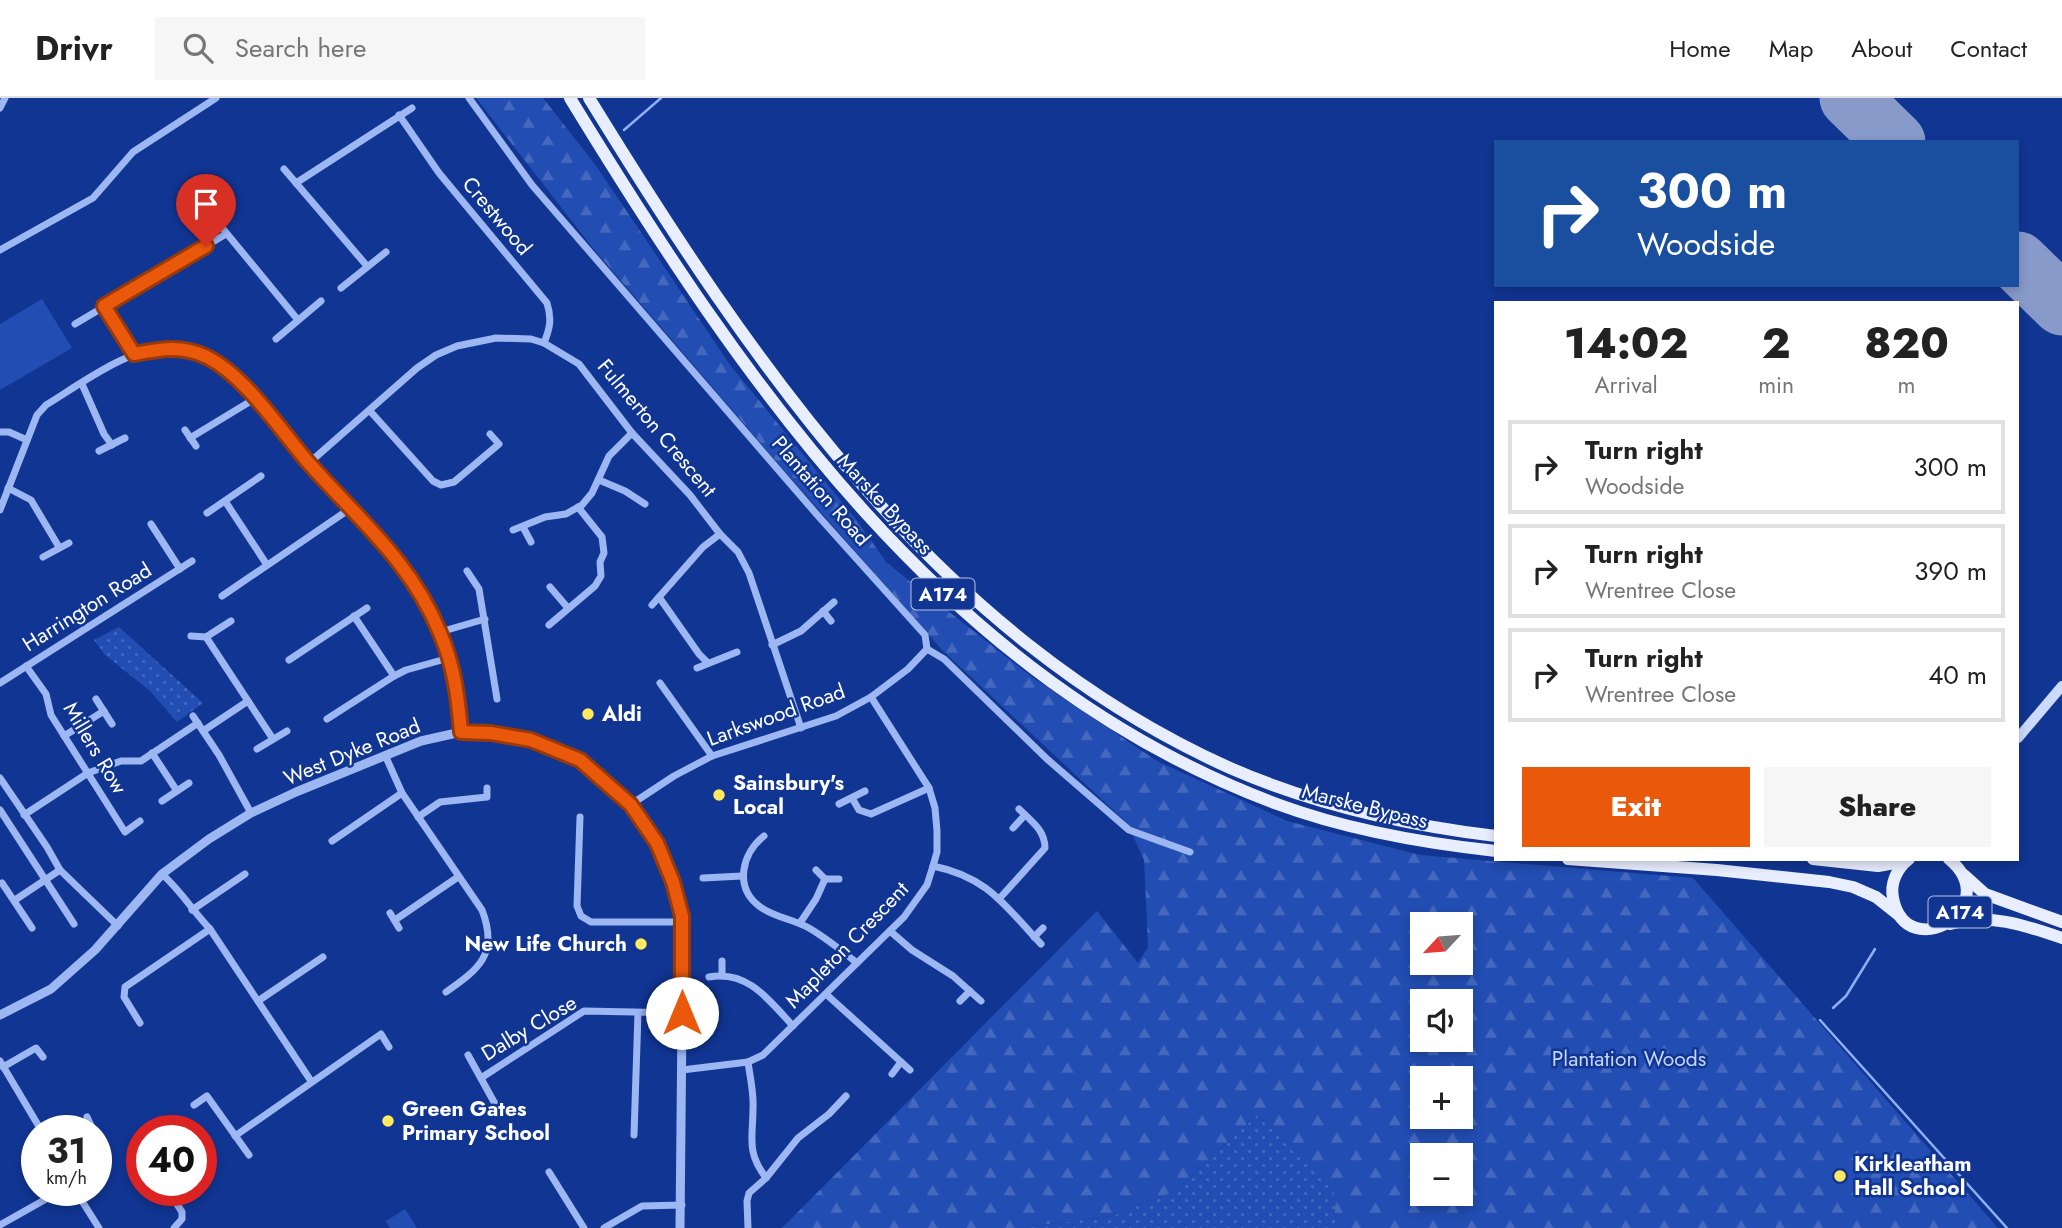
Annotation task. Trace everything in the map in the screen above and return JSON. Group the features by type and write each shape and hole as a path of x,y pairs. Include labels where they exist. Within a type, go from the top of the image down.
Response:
{"main road":[{"name":"Marske Bypass","path":"570,98 692,289 793,429 889,539 940,591 984,630 1031,667 1115,725 1172,759 1223,782 1279,805 1363,830 1450,846 1494,851"},
{"name":"Marske Bypass","path":"589,98 723,306 816,432 910,539 1000,622 1070,676 1125,712 1232,769 1329,804 1381,818 1494,836"},
{"path":"2019,737 2062,686"},
{"name":"A174","path":"1595,861 1829,881 1876,897 1908,923 1926,930 1982,918 1997,919 2062,938"},
{"name":"A174","path":"1832,861 1878,866 1902,861"},
{"name":"A174","path":"1900,916 1892,891 1894,879 1906,861"},
{"name":"A174","path":"1947,925 1957,916 1965,899 1957,865"},
{"name":"A174","path":"1957,865 1985,894 2062,922"}],"street":[{"path":"0,108 5,98"},
{"path":"0,250 93,198 134,152 216,98"},
{"name":"Plantation Road","path":"469,98 532,185 925,635 926,649 944,659 1047,759 1129,830 1191,852"},
{"path":"296,183 412,108"},
{"name":"Crestwood","path":"399,115 439,173 547,303 550,326 544,343"},
{"path":"284,169 367,266"},
{"path":"214,218 298,320"},
{"path":"75,324 226,234"},
{"path":"341,288 386,252"},
{"path":"276,339 321,301"},
{"path":"104,306 134,354"},
{"name":"Fulmerton Crescent","path":"309,463 417,368 436,355 457,346 496,338 531,339 544,343 579,364 632,433 738,552 748,573 801,728"},
{"path":"0,510 37,415 46,405 134,354 172,347 200,355 230,373 256,398 309,463 384,542 406,571 440,632 449,658 458,689 461,732"},
{"path":"82,384 104,434 112,444"},
{"path":"190,438 256,398"},
{"path":"370,411 433,481 441,485 454,482 499,444 490,434"},
{"path":"185,430 195,446"},
{"path":"0,432 9,432 27,440"},
{"path":"513,530 578,508 592,493 609,456 632,433"},
{"path":"99,451 125,438"},
{"path":"207,513 261,476"},
{"path":"599,480 636,496 645,504"},
{"path":"636,496 642,487"},
{"path":"8,488 31,500 59,547"},
{"path":"225,501 267,565"},
{"path":"222,596 351,508"},
{"path":"549,625 595,586 601,576 600,562 604,553 602,537 578,508"},
{"path":"151,524 180,569"},
{"path":"523,527 531,542"},
{"path":"652,605 695,555 720,534"},
{"path":"43,557 69,543"},
{"name":"Harrington Road","path":"0,682 192,561"},
{"path":"467,571 479,589 497,699"},
{"path":"550,587 568,608"},
{"path":"659,597 708,663"},
{"path":"772,645 802,631 834,602"},
{"path":"289,660 367,608"},
{"path":"823,611 831,621"},
{"path":"354,616 394,676"},
{"path":"440,632 485,619"},
{"path":"191,636 206,637 231,621"},
{"path":"206,637 273,740"},
{"name":"Larkswood Road","path":"631,805 674,776 712,756 836,716 871,697 908,669 926,649"},
{"path":"697,668 737,652"},
{"path":"327,719 406,670 449,658"},
{"name":"Millers Row","path":"26,666 46,694 51,715 125,832 140,821"},
{"path":"660,683 712,756"},
{"name":"Mapleton Crescent","path":"682,1070 748,1062 763,1055 890,931 915,905 927,885 937,852 935,808 929,788 871,697"},
{"path":"96,699 112,724"},
{"path":"203,731 248,701"},
{"path":"64,736 104,711"},
{"path":"24,815 88,773 121,761 141,761 195,720 236,784 251,813"},
{"path":"257,749 287,731"},
{"name":"West Dyke Road","path":"0,1015 51,989 95,950 162,874 209,839 251,813 421,741 461,732 491,733 531,740 580,760 631,805 657,843 673,882 682,922 680,1228"},
{"path":"152,753 177,791"},
{"path":"385,755 402,793 482,911 489,936 479,968 446,992"},
{"path":"0,778 60,870 118,926"},
{"path":"162,801 189,783"},
{"path":"418,817 440,802 487,797 487,788"},
{"path":"852,798 859,810 871,814 929,788"},
{"path":"839,804 865,791"},
{"path":"332,841 402,793"},
{"path":"0,810 74,924"},
{"path":"999,899 1045,848 1045,839 1039,829 1022,812 1013,828"},
{"path":"580,817 578,906 581,916 590,922 682,922"},
{"path":"764,836 754,843 746,858 742,876 748,893 758,906 800,923 829,940 857,963"},
{"path":"743,840 754,843"},
{"path":"933,866 963,873 982,884 1041,944"},
{"path":"15,900 60,870"},
{"path":"816,870 825,879 839,878"},
{"path":"162,874 181,890 192,910 211,929 311,1081"},
{"path":"192,910 245,874"},
{"path":"703,878 742,876"},
{"path":"395,920 458,877"},
{"path":"712,877 715,889"},
{"path":"800,923 825,879"},
{"path":"2,883 32,928"},
{"path":"1034,937 1043,928"},
{"path":"140,1023 124,997 125,987 211,929"},
{"path":"890,931 912,950 953,976 981,1001"},
{"path":"258,1001 323,957"},
{"path":"722,961 722,974"},
{"path":"709,977 722,974 742,980 761,992 793,1026"},
{"path":"960,1002 970,991"},
{"path":"826,994 910,1070"},
{"name":"Dalby Close","path":"481,1078 584,1010 682,1013"},
{"path":"634,1135 638,1013"},
{"path":"235,1136 381,1034 389,1046"},
{"path":"32,1115 1,1064 36,1048 43,1057"},
{"name":"Dalby Close","path":"468,1055 499,1111"},
{"path":"748,1062 754,1106 750,1139 757,1166 766,1178"},
{"path":"892,1074 901,1062"},
{"path":"194,1105 207,1096 249,1156"},
{"path":"748,1228 749,1193 766,1178 798,1138 829,1114 846,1096"},
{"path":"549,1172 584,1228"},
{"path":"604,1228 642,1206 682,1205"},
{"path":"0,1225 34,1206"},
{"path":"85,1206 99,1228"},
{"path":"174,1228 182,1219 178,1206"}],"green space":[{"name":"Plantation Woods","path":"476,98 543,98 597,167 730,365 855,518 887,563 1032,677 1157,761 1287,821 1420,855 1693,878 1998,1228 1336,1228 1333,1181 1257,1115 1177,1190 1112,1216 1015,1228 782,1228 1097,911 1138,963 1148,947 1144,860 1127,823 943,651 592,247"},
{"path":"42,299 72,348 0,390 0,324"},
{"path":"119,627 203,703 177,722 150,691 104,654 94,640"},
{"path":"1257,1115 1334,1181 1336,1228 1015,1228 1112,1216 1177,1190"},
{"path":"405,1209 417,1228 390,1228 386,1221"}],"waterway":[{"path":"624,130 661,98"},
{"path":"1833,1008 1846,996 1875,949"},
{"path":"1820,1020 2007,1228"}],"runway":[{"path":"1850,98 1893,140"},
{"path":"2019,263 2062,305"}],"place":[{"name":"Aldi","path":"588,714"},
{"name":"Sainsbury's Local","path":"719,795"},
{"name":"New Life Church","path":"641,944"},
{"name":"Green Gates Primary School","path":"388,1121"},
{"name":"Kirkleatham Hall School","path":"1840,1176"}],"route":[{"path":"206,246 104,306 134,354 172,347 208,358 230,373 251,392 309,463 384,542 417,587 440,632 458,689 461,732 491,733 531,740 580,760 631,805 657,843 673,882 682,916 682,1013"}]}
